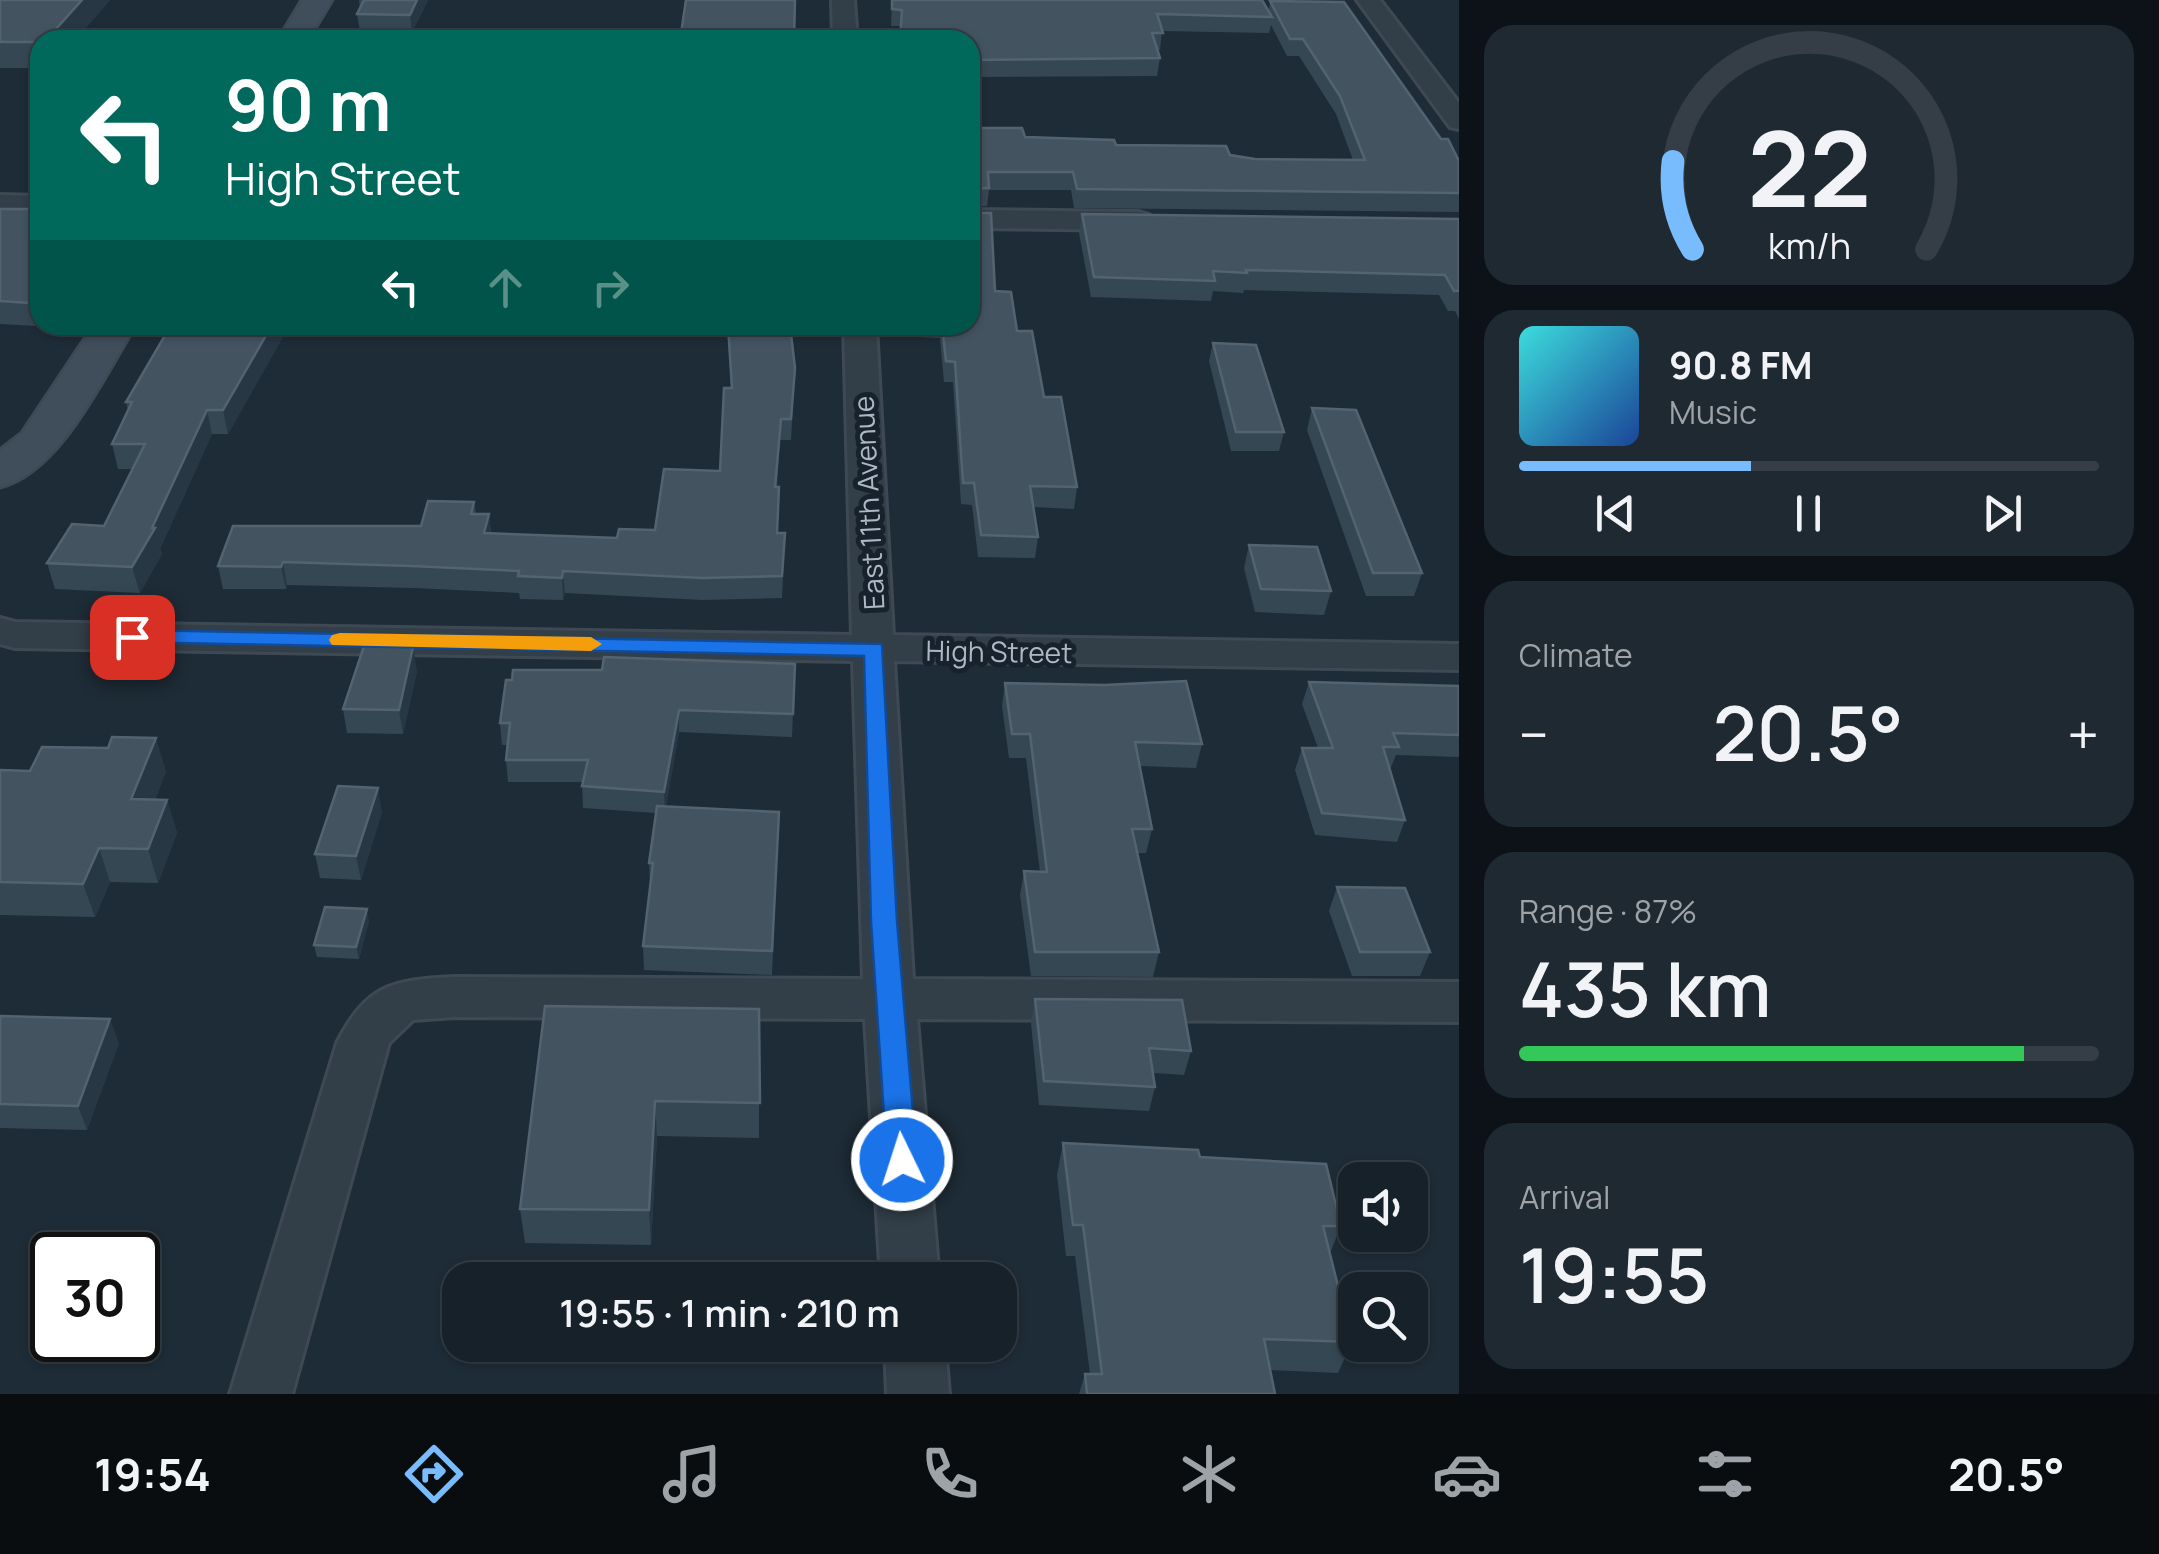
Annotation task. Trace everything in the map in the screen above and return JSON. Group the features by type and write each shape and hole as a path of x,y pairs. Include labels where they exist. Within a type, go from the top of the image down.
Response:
{"street":[{"path":"299,30 317,0"},
{"path":"844,0 845,30"},
{"path":"1368,0 1459,121"},
{"path":"0,204 30,205"},
{"path":"980,220 1166,222"},
{"path":"0,472 39,442 107,335"},
{"name":"East 11th Avenue","path":"860,335 884,921 909,1262"},
{"path":"0,434 79,377"},
{"name":"High Street","path":"0,632 1459,658"},
{"path":"260,1394 372,1022 389,1008 413,999 1459,1002"},
{"path":"916,1362 918,1394"}],"building":[{"path":"0,0 82,0 55,30 30,30 30,42 0,42"},
{"path":"364,0 417,0 410,15 357,14"},
{"path":"686,0 795,0 794,30 682,30"},
{"path":"892,0 1262,0 1272,17 1157,14 1163,33 1152,33 1160,58 980,60 980,30 901,30 902,10 892,9"},
{"path":"1270,1 1344,2 1441,139 1448,139 1459,161 1459,193 1077,189 1073,172 988,172 989,188 980,188 980,128 1022,128 1025,137 1114,140 1116,145 1226,146 1230,155 1255,159 1365,160 1340,96 1303,39 1290,39"},
{"path":"0,209 30,209 30,302 0,301"},
{"path":"980,213 991,213 995,291 1011,292 1017,331 1032,331 1044,397 1061,397 1077,487 1030,486 1038,537 981,535 974,483 963,483 955,362 946,361 943,335 980,335"},
{"path":"1082,214 1459,219 1459,291 1454,291 1445,275 1246,270 1247,273 1213,271 1215,281 1094,277"},
{"path":"165,335 266,335 223,410 207,410 155,528 132,567 47,563 72,524 104,526 145,444 112,444 132,402 126,402"},
{"path":"729,335 791,335 795,368 791,419 781,419 775,487 779,487 777,533 785,533 782,576 703,578 563,571 562,578 518,576 519,571 411,566 283,562 281,567 218,566 233,526 421,526 428,501 474,502 471,514 489,514 484,533 617,538 619,529 655,530 664,469 720,471 724,388 732,388"},
{"path":"1213,343 1256,345 1284,432 1236,432"},
{"path":"1312,408 1356,410 1422,573 1373,573"},
{"path":"1249,545 1317,547 1331,591 1261,589"},
{"path":"364,646 413,647 399,710 343,709"},
{"path":"604,657 795,664 793,714 679,710 664,792 582,786 588,760 506,760 510,723 500,723 506,680 512,680 513,670 602,670"},
{"path":"1186,681 1202,744 1135,742 1152,829 1132,829 1159,952 1035,952 1024,871 1047,872 1030,734 1012,734 1005,683 1104,685"},
{"path":"1309,682 1459,686 1459,735 1393,733 1399,747 1383,747 1405,820 1322,813 1302,748 1333,748"},
{"path":"112,737 156,738 131,799 167,800 148,849 99,848 83,884 0,882 0,770 30,771 42,747 108,748"},
{"path":"338,786 378,788 356,856 315,854"},
{"path":"657,806 779,812 772,951 643,946"},
{"path":"1337,887 1405,888 1430,952 1360,952"},
{"path":"325,907 367,909 356,947 314,945"},
{"path":"1035,999 1182,1000 1191,1051 1149,1048 1155,1087 1044,1081"},
{"path":"545,1006 759,1009 760,1103 655,1101 649,1210 520,1209"},
{"path":"0,1016 110,1019 78,1106 0,1104"},
{"path":"1063,1143 1198,1150 1200,1157 1326,1164 1338,1214 1338,1226 1323,1226 1338,1286 1338,1342 1264,1339 1275,1394 1087,1394 1085,1374 1102,1374 1083,1225 1073,1225"}],"slow traffic":[{"path":"340,640 591,644"}],"route":[{"path":"132,637 874,649 884,921 902,1160"}]}
